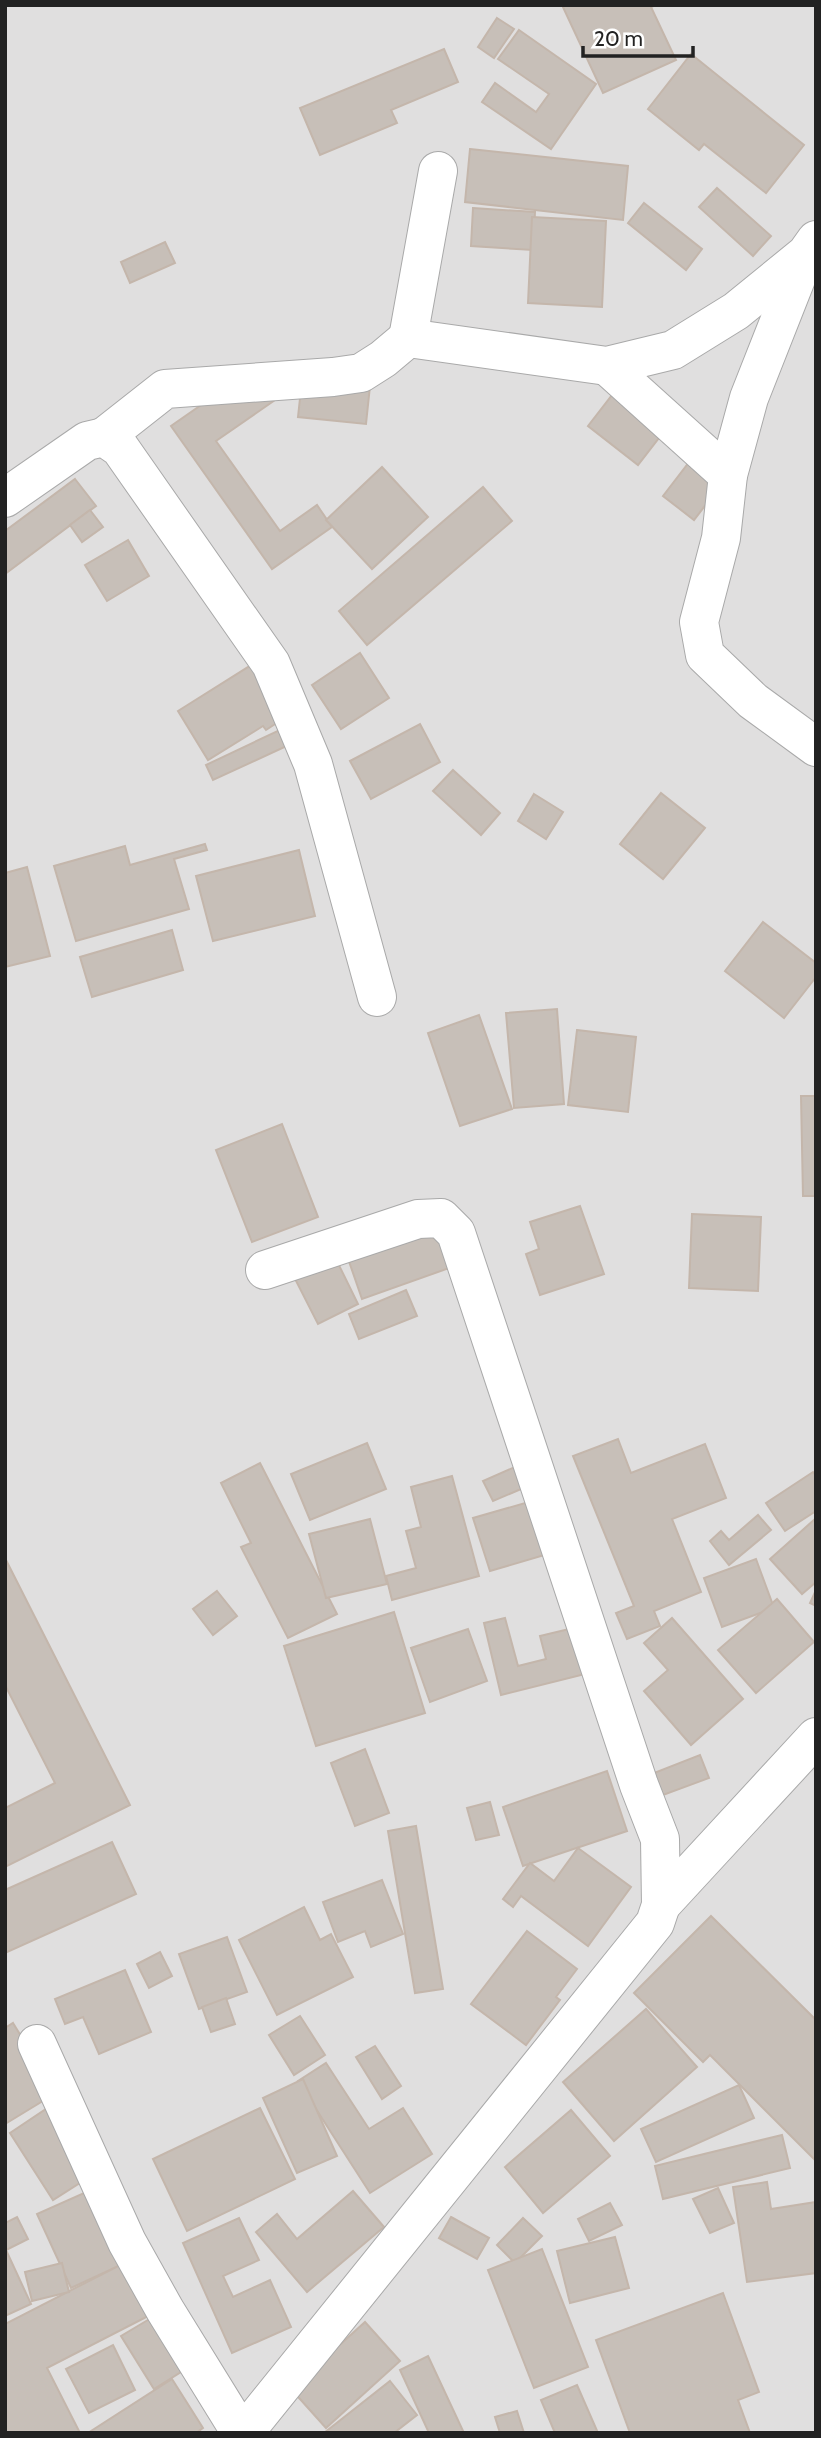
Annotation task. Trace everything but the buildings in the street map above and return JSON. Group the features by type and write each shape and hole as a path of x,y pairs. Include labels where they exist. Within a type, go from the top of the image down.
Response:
{"street":[{"path":"5,498 87,440 104,437 165,389 361,373 383,359 408,338 438,171"},
{"path":"408,338 607,366 673,350 736,312 811,247"},
{"path":"811,247 749,398 728,475 721,538 699,622 705,655 753,701 816,747"},
{"path":"607,366 728,475"},
{"path":"104,437 120,448 271,664 313,764 377,997"},
{"path":"37,2043 127,2242 165,2310 242,2433 655,1923 661,1905 660,1839 639,1785 456,1233 441,1218 418,1219 265,1270"},
{"path":"661,1905 816,1737"}],"shaded area":[{"path":"5,5 816,5 816,2433 5,2433"}]}
